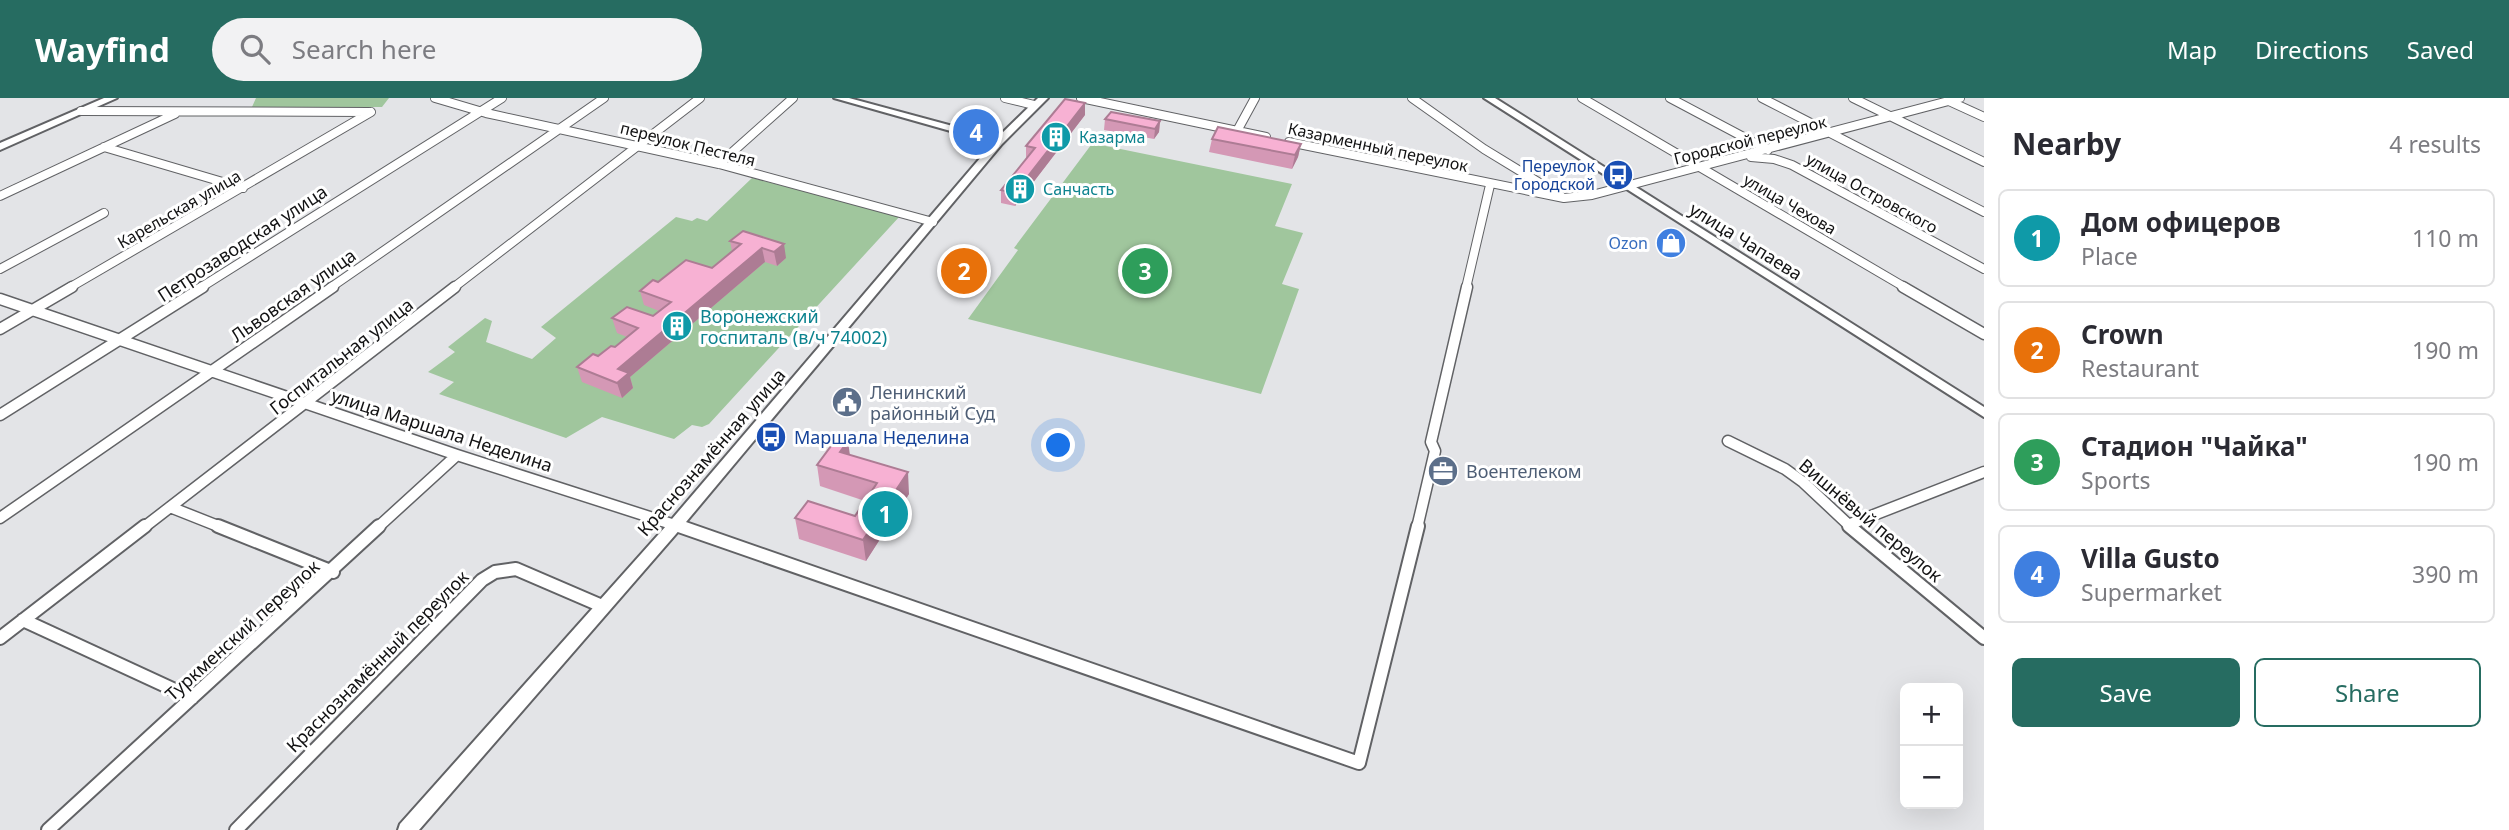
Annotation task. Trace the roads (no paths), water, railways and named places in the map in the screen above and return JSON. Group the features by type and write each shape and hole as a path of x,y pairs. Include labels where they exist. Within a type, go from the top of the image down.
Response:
{"street":[{"path":"0,147 112,98"},
{"name":"переулок Пестеля","path":"435,98 560,130 719,164 933,222"},
{"name":"Петрозаводская улица","path":"0,415 502,98"},
{"name":"Львовская улица","path":"0,518 604,98"},
{"name":"Госпитальная улица","path":"0,638 699,98"},
{"path":"719,164 793,98"},
{"path":"839,98 999,142"},
{"name":"Краснознамённая улица","path":"407,830 675,525 999,142 1043,98"},
{"name":"Казарменный переулок","path":"1081,98 1490,185 1564,198 1629,186"},
{"path":"1237,131 1255,98"},
{"path":"1412,98 1484,149 1564,198"},
{"name":"улица Чапаева","path":"1489,98 1984,412"},
{"name":"улица Чехова","path":"1582,98 1984,334"},
{"path":"1670,98 1768,150"},
{"path":"1762,98 1984,212"},
{"path":"1853,98 1984,162"},
{"name":"Городской переулок","path":"1629,186 1832,134 1946,99 1960,98"},
{"path":"1009,99 1034,105"},
{"path":"1946,99 1984,117"},
{"path":"81,111 180,112"},
{"path":"0,196 180,112"},
{"name":"Карельская улица","path":"0,329 371,112 180,112"},
{"path":"104,147 243,188"},
{"name":"улица Островского","path":"1742,156 1774,159 1793,165 1984,270"},
{"name":"улица Маршала Неделина","path":"0,299 457,455 675,525 1360,763 1430,477 1435,451 1431,442 1490,185"},
{"path":"0,269 104,213"},
{"name":"Вишнёвый переулок","path":"1728,441 1785,469 1803,482 1848,525 1984,638"},
{"name":"Туркменский переулок","path":"48,830 333,572 457,455"},
{"path":"1848,525 1984,472"},
{"path":"170,507 333,572"},
{"name":"Краснознамённый переулок","path":"236,830 482,580 495,572 516,569 602,606"},
{"path":"23,620 192,698"}],"place":[{"name":"Villa Gusto","path":"976,132"},
{"name":"Казарма","path":"1056,137"},
{"name":"Переулок Городской","path":"1618,175"},
{"name":"Санчасть","path":"1020,189"},
{"name":"Ozon","path":"1671,243"},
{"name":"Crown","path":"964,271"},
{"name":"Стадион \"Чайка\"","path":"1145,271"},
{"name":"Воронежский госпиталь (в/ч 74002)","path":"677,326"},
{"name":"Ленинский районный Суд","path":"847,402"},
{"name":"Маршала Неделина","path":"771,437"},
{"name":"Воентелеком","path":"1443,471"},
{"name":"Дом офицеров","path":"885,514"}]}
